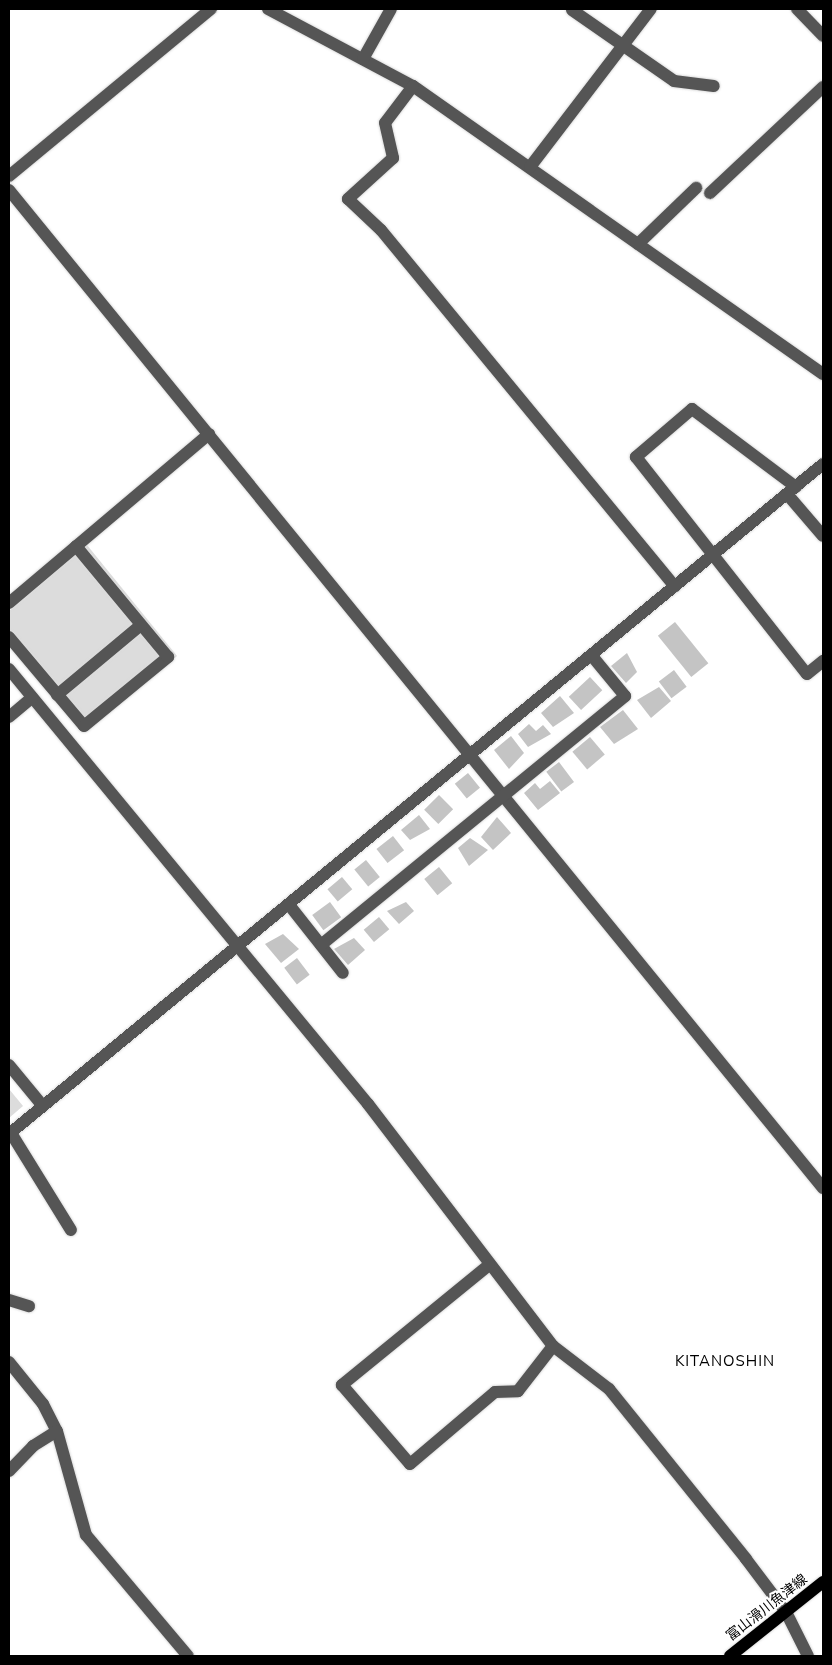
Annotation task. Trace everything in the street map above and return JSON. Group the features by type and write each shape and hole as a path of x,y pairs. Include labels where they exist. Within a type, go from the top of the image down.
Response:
{"main road":[{"name":"富山滑川魚津線","path":"730,1656 823,1582"}],"street":[{"path":"9,176 211,9"},
{"path":"268,9 413,86 823,374"},
{"path":"363,59 391,9"},
{"path":"530,167 651,9"},
{"path":"797,9 823,36"},
{"path":"572,10 624,44 674,81 714,86"},
{"path":"413,86 385,123 393,158 348,200 381,230 675,587"},
{"path":"710,193 823,87"},
{"path":"638,244 696,188"},
{"path":"9,190 823,1188"},
{"path":"823,536 792,490 692,409 636,457 715,554 807,674 823,661"},
{"path":"9,603 209,434"},
{"path":"71,1230 10,1134 42,1105 290,906 823,464"},
{"path":"9,637 84,726 168,657 76,546"},
{"path":"57,695 141,625"},
{"path":"321,946 505,797 625,696 592,656"},
{"path":"9,669 368,1104 553,1346 609,1390 786,1612 808,1656"},
{"path":"9,717 32,698"},
{"path":"290,906 343,973"},
{"path":"9,1065 42,1105"},
{"path":"489,1264 342,1385 410,1464 496,1392 518,1390 553,1346"},
{"path":"9,1300 29,1306"},
{"path":"9,1362 43,1404 56,1431 86,1535 188,1656"},
{"path":"9,1471 33,1446 56,1431"}],"shaded area":[{"path":"87,545 177,656 84,732 9,643 9,611"},
{"path":"9,1089 23,1106 9,1118"}],"building":[{"path":"675,622 708,663 691,677 658,636"},
{"path":"627,653 637,672 626,683 611,666"},
{"path":"674,670 687,687 671,698 659,681"},
{"path":"590,677 602,690 581,710 569,697"},
{"path":"659,687 671,701 651,718 637,700"},
{"path":"560,696 574,713 553,727 541,713"},
{"path":"623,710 638,729 614,744 600,727"},
{"path":"529,724 536,731 543,725 551,734 528,747 518,734"},
{"path":"511,736 524,753 509,769 494,750"},
{"path":"590,737 605,755 587,769 572,752"},
{"path":"559,762 574,782 561,792 546,772"},
{"path":"468,773 480,788 467,798 455,784"},
{"path":"550,781 560,793 538,810 524,793 535,783 540,789"},
{"path":"439,795 453,809 438,824 424,810"},
{"path":"419,815 430,829 410,840 401,830"},
{"path":"497,817 511,833 493,850 481,837"},
{"path":"393,836 404,850 388,863 376,849"},
{"path":"470,838 488,850 469,866 458,848"},
{"path":"366,860 380,877 368,887 354,869"},
{"path":"439,867 452,883 437,895 424,879"},
{"path":"342,877 352,889 338,901 327,889"},
{"path":"330,902 341,917 323,930 312,915"},
{"path":"406,902 414,911 399,924 387,911"},
{"path":"379,917 389,929 374,942 364,930"},
{"path":"283,934 299,949 281,963 265,944"},
{"path":"354,938 365,950 348,965 334,949"},
{"path":"297,958 310,975 297,984 284,968"}],"district":[{"name":"KITANOSHIN","path":"725,1362"}]}
